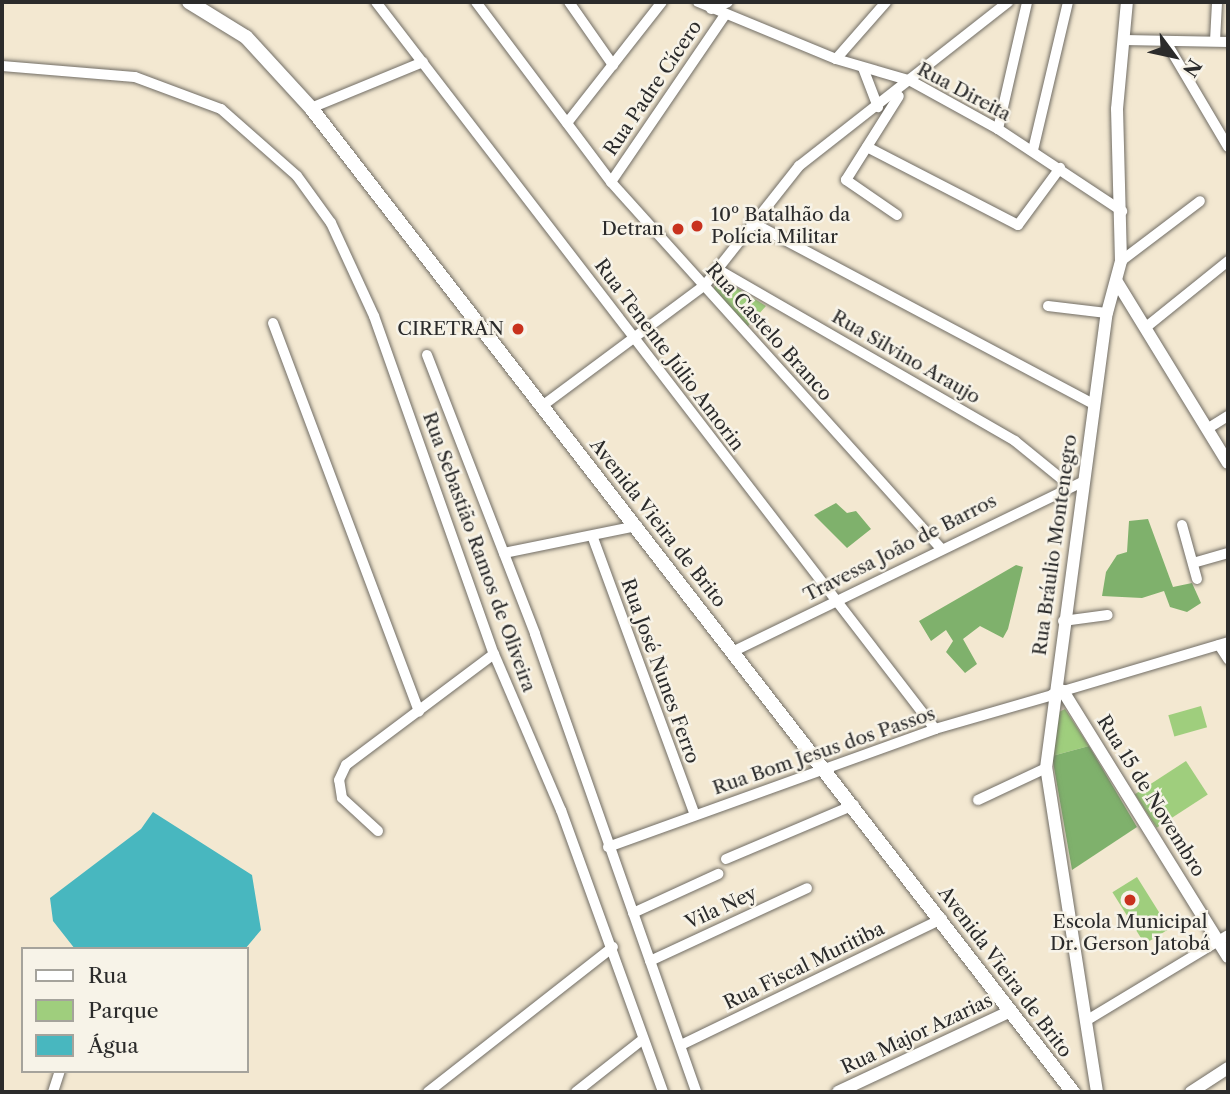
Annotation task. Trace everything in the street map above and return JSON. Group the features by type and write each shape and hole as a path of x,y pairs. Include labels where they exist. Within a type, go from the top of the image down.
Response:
{"main road":[{"name":"Avenida Vieira de Brito","path":"189,2 246,37 311,108 826,767 1073,1092"}],"street":[{"name":"Rua Tenente Júlio Amorin","path":"376,2 935,729"},
{"name":"Rua Castelo Branco","path":"476,2 611,182 940,548"},
{"path":"569,2 613,65"},
{"path":"567,123 662,2"},
{"name":"Rua Direita","path":"698,2 836,59 911,81 1033,150 1122,211"},
{"name":"Rua Padre Cícero","path":"711,9 728,2"},
{"path":"836,59 886,2"},
{"path":"542,406 705,285 719,270 751,222 799,166 902,90 1007,2"},
{"path":"998,129 1027,2"},
{"path":"1033,150 1068,2"},
{"name":"Rua Bráulio Montenegro","path":"1097,1092 1089,1019 1046,768 1058,693 1063,621 1107,313 1121,261 1122,211 1117,109 1127,2"},
{"path":"1214,41 1217,2"},
{"name":"Rua Padre Cícero","path":"611,182 724,15"},
{"path":"1124,40 1228,42"},
{"path":"1166,42 1226,139"},
{"path":"311,108 424,62"},
{"name":"Rua Sebastião Ramos de Oliveira","path":"2,66 71,66 135,76 221,109 297,176 331,223 374,316 494,654 613,947 663,1092"},
{"path":"863,68 878,107"},
{"path":"897,215 847,185 902,90"},
{"path":"867,147 1018,225 1060,168"},
{"path":"1121,261 1200,201"},
{"path":"751,222 1094,404"},
{"path":"1145,328 1228,262"},
{"name":"Rua Silvino Araujo","path":"719,270 1015,442 1068,484"},
{"path":"1117,282 1228,463"},
{"path":"1048,306 1107,313"},
{"path":"273,323 419,711"},
{"name":"Rua Sebastião Ramos de Oliveira","path":"427,355 504,553 696,1092"},
{"path":"1207,429 1228,415"},
{"name":"Travessa João de Barros","path":"734,651 1068,484 1084,481"},
{"path":"1182,525 1197,579"},
{"path":"504,553 593,538 637,526"},
{"name":"Rua José Nunes Ferro","path":"593,538 695,815"},
{"path":"1193,563 1228,554"},
{"path":"1063,621 1108,615"},
{"path":"1224,644 1228,659"},
{"name":"Rua Bom Jesus dos Passos","path":"608,847 935,729 1224,644"},
{"path":"378,831 342,798 339,780 346,765 494,654"},
{"name":"Rua 15 de Novembro","path":"1058,693 1223,938 1228,957"},
{"path":"978,800 1046,768"},
{"path":"726,859 854,805"},
{"path":"633,913 718,874"},
{"name":"Vila Ney","path":"650,961 807,888"},
{"name":"Rua Fiscal Muritiba","path":"681,1045 942,919"},
{"path":"1089,1019 1223,938"},
{"path":"428,1092 613,947"},
{"name":"Rua Major Azarias","path":"838,1092 1011,1011"},
{"path":"576,1092 643,1039"},
{"path":"1191,1092 1228,1068"},
{"path":"53,1092 59,1073"}],"green space":[{"path":"721,278 766,306 747,327 713,289"},
{"path":"836,503 847,513 856,511 871,529 847,548 814,515"},
{"path":"1148,519 1173,587 1192,583 1201,603 1187,612 1170,607 1164,591 1142,598 1102,596 1106,572 1117,555 1127,552 1129,521"},
{"path":"1016,565 1023,567 1008,629 1003,638 980,626 963,639 977,664 965,673 946,652 953,641 946,630 931,641 919,621"},
{"path":"1201,706 1207,727 1174,737 1168,715"},
{"path":"1065,709 1089,746 1052,756 1059,712"},
{"path":"1089,746 1137,827 1072,870 1052,756"},
{"path":"1186,761 1208,795 1157,828 1135,794"},
{"path":"1137,877 1169,929 1145,944 1112,892"}],"water":[{"path":"153,812 252,875 261,930 247,947 73,947 53,921 50,898 141,829"}],"place":[{"name":"10º Batalhão da Polícia Militar","path":"697,226"},
{"name":"Detran","path":"678,229"},
{"name":"CIRETRAN","path":"518,329"},
{"name":"Escola Municipal Dr. Gerson Jatobá","path":"1130,900"}]}
